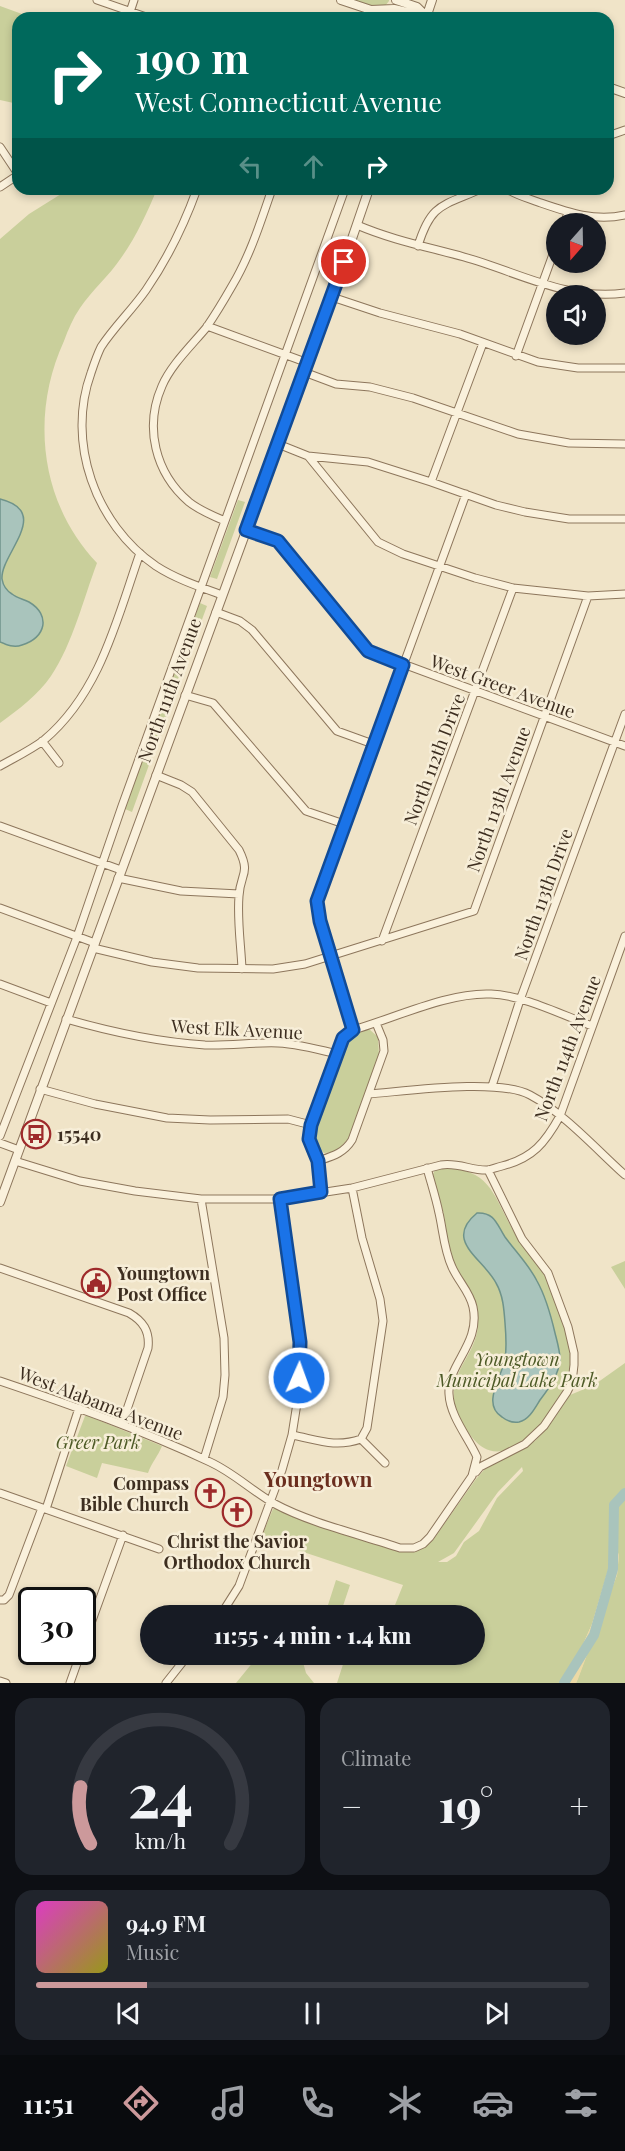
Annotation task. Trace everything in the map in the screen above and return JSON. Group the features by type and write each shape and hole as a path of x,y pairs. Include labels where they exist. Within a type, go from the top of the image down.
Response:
{"street":[{"path":"96,0 122,12"},
{"path":"341,0 371,10 394,9 404,12"},
{"path":"396,0 417,7 422,12"},
{"path":"0,147 12,166"},
{"path":"195,195 176,243 145,290 100,349 87,384 82,408 83,441 88,468 99,500 121,534 156,566 222,595"},
{"path":"225,521 190,503 169,480 160,464 153,432 155,407 162,385 207,326 234,283 270,195"},
{"name":"North 111th Avenue","path":"0,1136 77,937 343,195"},
{"name":"North 111th Avenue","path":"0,1202 308,363 367,195"},
{"path":"418,246 426,223 435,210 468,195"},
{"path":"522,195 568,213"},
{"path":"606,217 625,215"},
{"path":"357,225 381,235 465,258 560,290 586,294 625,293"},
{"path":"516,356 547,273"},
{"path":"332,297 483,343 516,356 548,364 578,368 625,368"},
{"path":"207,326 308,363"},
{"path":"431,482 483,343"},
{"path":"304,372 336,384 370,387 413,398 506,431 547,440 625,444"},
{"path":"278,444 308,456 369,462 496,505 525,512 569,519 625,519"},
{"path":"308,456 378,542 403,554 513,588 588,596 625,594"},
{"path":"353,1030 330,957 317,901 466,495"},
{"name":"West Greer Avenue","path":"246,530 278,541 368,651 625,746"},
{"path":"0,766 42,741 61,724 79,702 101,664 140,553"},
{"name":"North 112th Drive","path":"382,941 513,588"},
{"name":"North 113th Avenue","path":"382,941 474,911 588,596"},
{"path":"216,612 240,621 252,630 337,731 374,744"},
{"path":"185,694 213,703 306,811 344,824"},
{"name":"North 113th Drive","path":"492,1086 520,1000 625,714"},
{"path":"42,741 59,763"},
{"path":"156,775 192,792 239,850 244,860 245,874 239,894 242,969"},
{"path":"0,826 102,863 120,874 181,891 239,894"},
{"path":"0,908 94,945 152,962 198,968 273,969 305,964 382,941"},
{"name":"North 114th Avenue","path":"488,1170 516,1162 538,1149 549,1135 560,1116 625,936"},
{"path":"0,984 51,1003"},
{"path":"321,1192 318,1161 309,1139 311,1125 343,1038 353,1030 461,995 492,994 520,1000 592,1026"},
{"name":"West Elk Avenue","path":"66,1019 111,1032 148,1038 204,1045 278,1043 302,1045 337,1054"},
{"path":"318,1161 338,1155 348,1147 384,1051 383,1040 376,1023"},
{"path":"369,1094 492,1086 528,1094 560,1116 625,1175"},
{"path":"40,1089 125,1111 167,1118 288,1119 311,1125"},
{"path":"0,1143 19,1150"},
{"path":"15,1161 80,1181 201,1199 280,1199 352,1188 427,1168 454,1164 488,1170 522,1239 548,1273 568,1327 574,1353 574,1365 572,1382 544,1426 525,1444 480,1467 472,1476"},
{"path":"427,1168 438,1205 447,1253 452,1267 469,1295 473,1308 474,1328 449,1388 452,1408 477,1457 472,1476"},
{"path":"292,1435 347,1444 360,1439 367,1428 383,1321 380,1299 362,1238 352,1188"},
{"path":"201,1199 224,1338 225,1375 223,1397 204,1459"},
{"path":"227,1605 239,1586 270,1500 292,1435 298,1396 300,1342 280,1199"},
{"path":"0,1268 129,1313 146,1327 149,1339 148,1348 122,1424"},
{"name":"West Alabama Avenue","path":"0,1381 122,1424 204,1459 235,1475 270,1500 297,1514 400,1548 420,1546 436,1530 472,1476"},
{"path":"2,1600 9,1595 44,1508 79,1408"},
{"path":"360,1439 385,1463"},
{"path":"0,1493 159,1549"},
{"path":"96,1611 123,1535"},
{"path":"70,1683 77,1665"},
{"path":"166,1683 180,1665"},
{"path":"0,1681 6,1683"}],"green space":[{"path":"352,0 389,1 385,6 374,7"},
{"path":"0,6 16,12 12,12 12,103 0,100"},
{"path":"59,195 154,195 141,225 126,250 75,316 53,369 44,428 46,457 63,513 78,539 97,563 72,636 59,663 34,696 0,723 0,239 29,214"},
{"path":"238,500 245,502 217,579 210,577"},
{"path":"200,603 207,606 165,720 158,718"},
{"path":"155,726 162,729 132,812 125,809"},
{"path":"369,1029 378,1037 379,1055 348,1139 336,1152 324,1153 316,1146 315,1128 343,1048 354,1035"},
{"name":"Youngtown Municipal Lake Park","path":"443,1168 472,1173 489,1187 514,1232 545,1274 564,1320 571,1361 569,1381 565,1390 551,1412 532,1433 512,1448 502,1451 487,1449 475,1441 462,1422 454,1401 457,1378 472,1346 478,1322 475,1304 451,1255 443,1211 432,1176 435,1170"},
{"path":"625,1261 625,1289 611,1267"},
{"path":"625,1363 625,1683 576,1683 617,1575 619,1554 611,1560 592,1624 566,1683 337,1683 343,1665 485,1665 485,1605 395,1605 403,1585 261,1538 273,1509 400,1552 418,1549 433,1540 485,1469 535,1441 549,1426 570,1395 594,1385","holes":["522,1467 523,1471 497,1498 479,1531 464,1542 456,1556 447,1562 438,1562 454,1553 498,1492"]},
{"name":"Greer Park","path":"85,1416 162,1446 148,1473 102,1463 97,1478 66,1466"},
{"path":"336,1580 350,1585 343,1605 328,1605"},
{"path":"251,1665 304,1665 306,1673 314,1683 236,1683"}],"sand":[{"path":"619,1553 617,1575 578,1679 576,1683 566,1683 592,1624 611,1560"}],"water":[{"path":"0,499 15,505 22,513 23,523 4,569 3,583 10,593 36,607 43,619 41,632 36,637 30,642 16,646 0,642"},
{"path":"477,1213 483,1213 495,1220 534,1275 548,1307 559,1349 559,1365 553,1381 531,1413 519,1422 508,1421 496,1412 493,1405 494,1390 506,1354 505,1318 502,1297 496,1283 465,1241 464,1232"}],"waterway":[{"path":"564,1683 594,1635 613,1569 614,1505 625,1493"}],"place":[{"name":"15540","path":"36,1134"},
{"name":"Youngtown Post Office","path":"96,1283"},
{"name":"Compass Bible Church","path":"210,1493"},
{"name":"Christ the Savior Orthodox Church","path":"237,1512"}],"district":[{"name":"Youngtown","path":"318,1478"}],"route":[{"path":"299,1378 300,1342 280,1199 321,1192 318,1161 309,1139 311,1125 343,1038 353,1030 330,957 317,901 403,665 368,651 278,541 246,530 344,262"}]}
